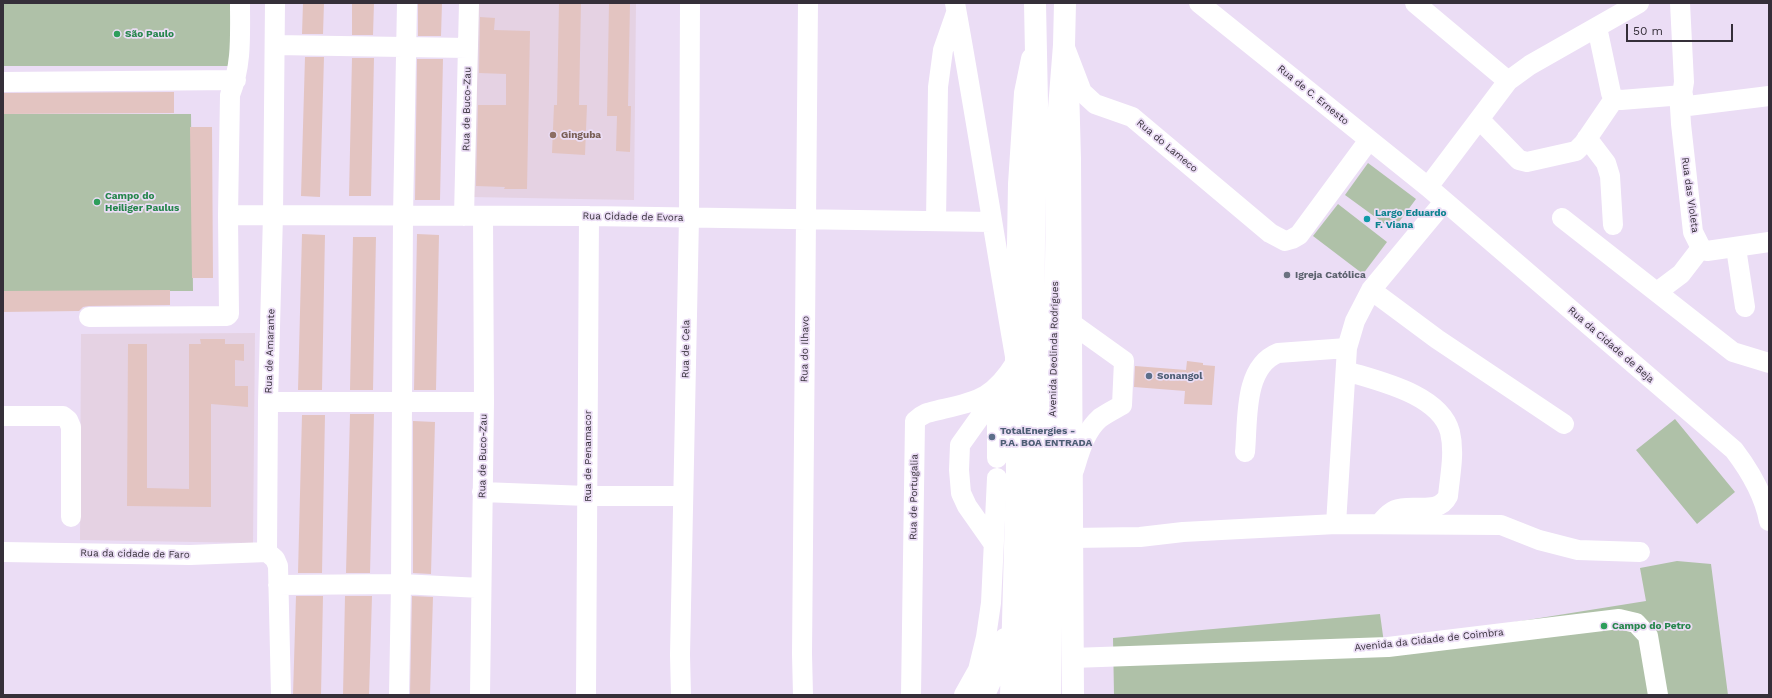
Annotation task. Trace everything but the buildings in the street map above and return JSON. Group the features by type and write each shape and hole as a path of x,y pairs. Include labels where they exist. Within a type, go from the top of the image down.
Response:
{"main road":[{"name":"Avenida Deolinda Rodrigues","path":"1031,695 1034,238 1037,104 1035,3"},
{"name":"Avenida Deolinda Rodrigues","path":"1050,695 1032,577 1057,136 1064,45 1065,3"},
{"path":"1011,695 1032,577 1017,475 1016,362 1019,184 1025,93 1036,42"},
{"path":"1064,45 1069,102 1073,695"},
{"path":"984,695 996,668 1005,638 1032,577"}],"street":[{"path":"89,317 228,316 230,96 236,80 240,58 240,3"},
{"name":"Rua de Amarante","path":"267,552 275,3"},
{"path":"399,695 403,216 407,3"},
{"name":"Rua de Buco-Zau","path":"469,3 468,48 474,216 484,402 480,695"},
{"name":"Rua de Cela","path":"681,695 683,496 689,218 690,3"},
{"name":"Rua do Ilhavo","path":"803,695 802,654 808,3"},
{"name":"Rua de C. Ernesto","path":"1199,3 1428,187"},
{"path":"1415,3 1508,81"},
{"path":"1428,187 1508,81 1530,64 1639,3"},
{"name":"Rua das Violeta","path":"1680,3 1684,82 1682,101 1693,232 1701,248"},
{"path":"936,221 938,87 943,50 956,8"},
{"path":"956,8 1016,362"},
{"path":"1597,27 1611,93 1614,99"},
{"path":"275,45 468,48"},
{"name":"Rua do Lameco","path":"1064,45 1082,92 1095,104 1132,117 1270,233 1285,241 1299,235 1369,140"},
{"path":"3,82 236,80"},
{"path":"1614,99 1682,101 1769,96"},
{"path":"1480,120 1519,160 1527,162 1576,151 1587,138 1614,99"},
{"path":"1587,138 1606,163 1610,176 1613,225"},
{"name":"Rua da Cidade de Beja","path":"1428,187 1734,450 1746,465 1766,507 1769,522"},
{"path":"1336,524 1347,348 1354,321 1371,290 1444,202"},
{"name":"Rua Cidade de Evora","path":"228,215 590,216 992,222"},
{"name":"Rua de Penamacor","path":"586,695 590,216"},
{"path":"1562,218 1733,352 1769,363"},
{"path":"1657,292 1681,274 1701,248 1707,251 1769,242"},
{"path":"1736,248 1745,307"},
{"path":"1371,290 1437,339 1564,424"},
{"path":"1071,323 1124,360 1122,405 1101,418 1086,436 1071,478"},
{"path":"1245,452 1251,386 1260,367 1270,356 1278,353 1347,348"},
{"name":"Rua de Portugalia","path":"911,695 915,421 923,413 965,404 981,399 997,390 1006,379 1016,362"},
{"path":"1346,371 1392,385 1433,406 1442,416 1449,431 1452,443 1452,462 1448,496 1445,501 1435,507 1397,509 1390,512 1379,524"},
{"path":"996,458 997,390"},
{"path":"993,543 967,506 961,493 959,470 960,445 997,390"},
{"path":"268,402 484,402"},
{"path":"3,416 63,416 68,420 71,427 71,518"},
{"path":"964,695 978,670 986,637 991,603 997,478"},
{"path":"482,492 588,496 683,496"},
{"path":"1072,538 1140,537 1191,532 1336,524 1500,525 1539,540 1578,550 1640,552"},
{"name":"Rua da cidade de Faro","path":"3,552 190,555 267,552"},
{"path":"267,552 275,559 278,566 281,695"},
{"path":"278,585 401,584 481,588"},
{"name":"Avenida da Cidade de Coimbra","path":"1072,658 1388,647 1619,619 1636,623 1648,636 1658,695"}],"shaded area":[{"name":"Ginguba","path":"474,3 636,3 634,200 471,197"},
{"path":"255,333 253,543 80,540 81,334"}],"green space":[{"name":"São Paulo","path":"3,3 231,3 232,66 3,66"},
{"name":"Campo do Heiliger Paulus","path":"3,114 191,114 193,291 3,291"},
{"path":"1368,163 1416,199 1393,230 1345,195"},
{"path":"1338,204 1387,242 1363,274 1313,236"},
{"path":"1675,419 1735,492 1697,524 1636,450"},
{"name":"Campo do Petro","path":"1677,561 1711,564 1728,695 1114,695 1113,638 1380,614 1384,643 1646,601 1640,568"}],"place":[{"name":"São Paulo","path":"117,34"},
{"name":"Ginguba","path":"553,135"},
{"name":"Campo do Heiliger Paulus","path":"97,202"},
{"name":"Largo Eduardo F. Viana","path":"1367,219"},
{"name":"Igreja Católica","path":"1287,275"},
{"name":"Sonangol","path":"1149,376"},
{"name":"TotalEnergies - P.A. BOA ENTRADA","path":"992,437"},
{"name":"Campo do Petro","path":"1604,626"}]}
